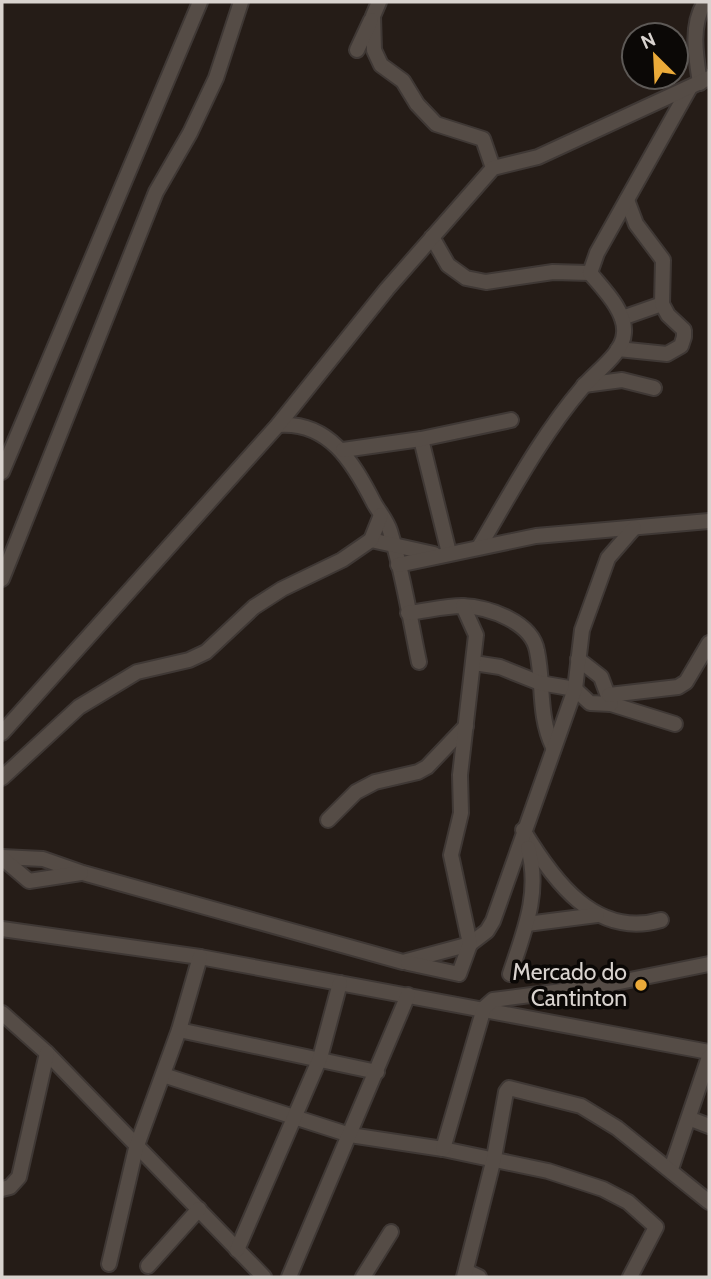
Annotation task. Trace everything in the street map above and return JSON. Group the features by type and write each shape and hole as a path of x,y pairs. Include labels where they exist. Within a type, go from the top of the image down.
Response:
{"street":[{"path":"2,472 200,2"},
{"path":"2,579 156,192 190,133 216,78 241,2"},
{"path":"357,50 381,2"},
{"path":"590,273 597,253 627,200 700,83 695,52 696,24 705,2"},
{"path":"373,16 374,50 381,65 403,81 417,104 436,124 483,139 493,168"},
{"path":"2,733 278,425 387,289 493,168 538,157 700,83"},
{"path":"618,349 667,354 681,346 684,330 667,315 662,304 663,260 636,224 627,200"},
{"path":"432,237 448,265 466,278 485,282 553,272 590,273"},
{"path":"479,547 540,445 584,385 618,349 625,332 622,318 590,273"},
{"path":"622,318 662,304"},
{"path":"584,385 622,380 654,388"},
{"path":"343,450 421,439 511,419"},
{"path":"278,425 297,424 311,429 343,450 389,528 419,662"},
{"path":"421,439 444,554"},
{"path":"2,778 53,728 106,688 137,672 189,660 206,652 254,607 282,589 342,560 371,540 381,515"},
{"path":"398,565 536,536 709,521"},
{"path":"389,528 444,554"},
{"path":"403,962 470,944 486,931 493,921 575,689 582,630 608,558 634,528"},
{"path":"602,531 608,558"},
{"path":"371,540 444,554"},
{"path":"408,613 463,606 512,619 529,634 537,648 542,715 553,747"},
{"path":"2,858 43,859 83,873 403,962 459,974 470,944 451,855 461,813 460,775 476,635 463,606"},
{"path":"474,663 500,667 540,683 575,689 590,703 678,687 686,682 709,643"},
{"path":"578,659 601,677 610,700 675,724"},
{"path":"328,820 356,792 375,782 418,772 427,767 466,726"},
{"path":"523,830 553,876 573,898 597,915 631,926 662,920"},
{"path":"510,974 533,900 533,868 523,830"},
{"path":"2,858 29,881 83,873"},
{"path":"527,924 597,915"},
{"path":"2,929 200,957 484,1008 709,1055 691,1119 671,1169"},
{"path":"436,954 440,971"},
{"path":"109,1264 136,1148 179,1030 200,957"},
{"path":"443,1149 484,1008 493,1000 600,986 709,964"},
{"path":"237,1250 320,1058 340,983"},
{"path":"289,1277 408,995"},
{"path":"2,1013 47,1053 136,1148 264,1277"},
{"path":"179,1030 377,1072"},
{"path":"2,1189 10,1187 19,1177 47,1053"},
{"path":"163,1075 350,1135 494,1158 603,1189 628,1202 656,1227 634,1276"},
{"path":"470,1275 506,1092 514,1087 581,1106 617,1128 709,1202"},
{"path":"691,1119 709,1126"},
{"path":"148,1266 199,1209"},
{"path":"363,1277 391,1232"}],"place":[{"name":"Mercado do Cantinton","path":"641,985"}]}
